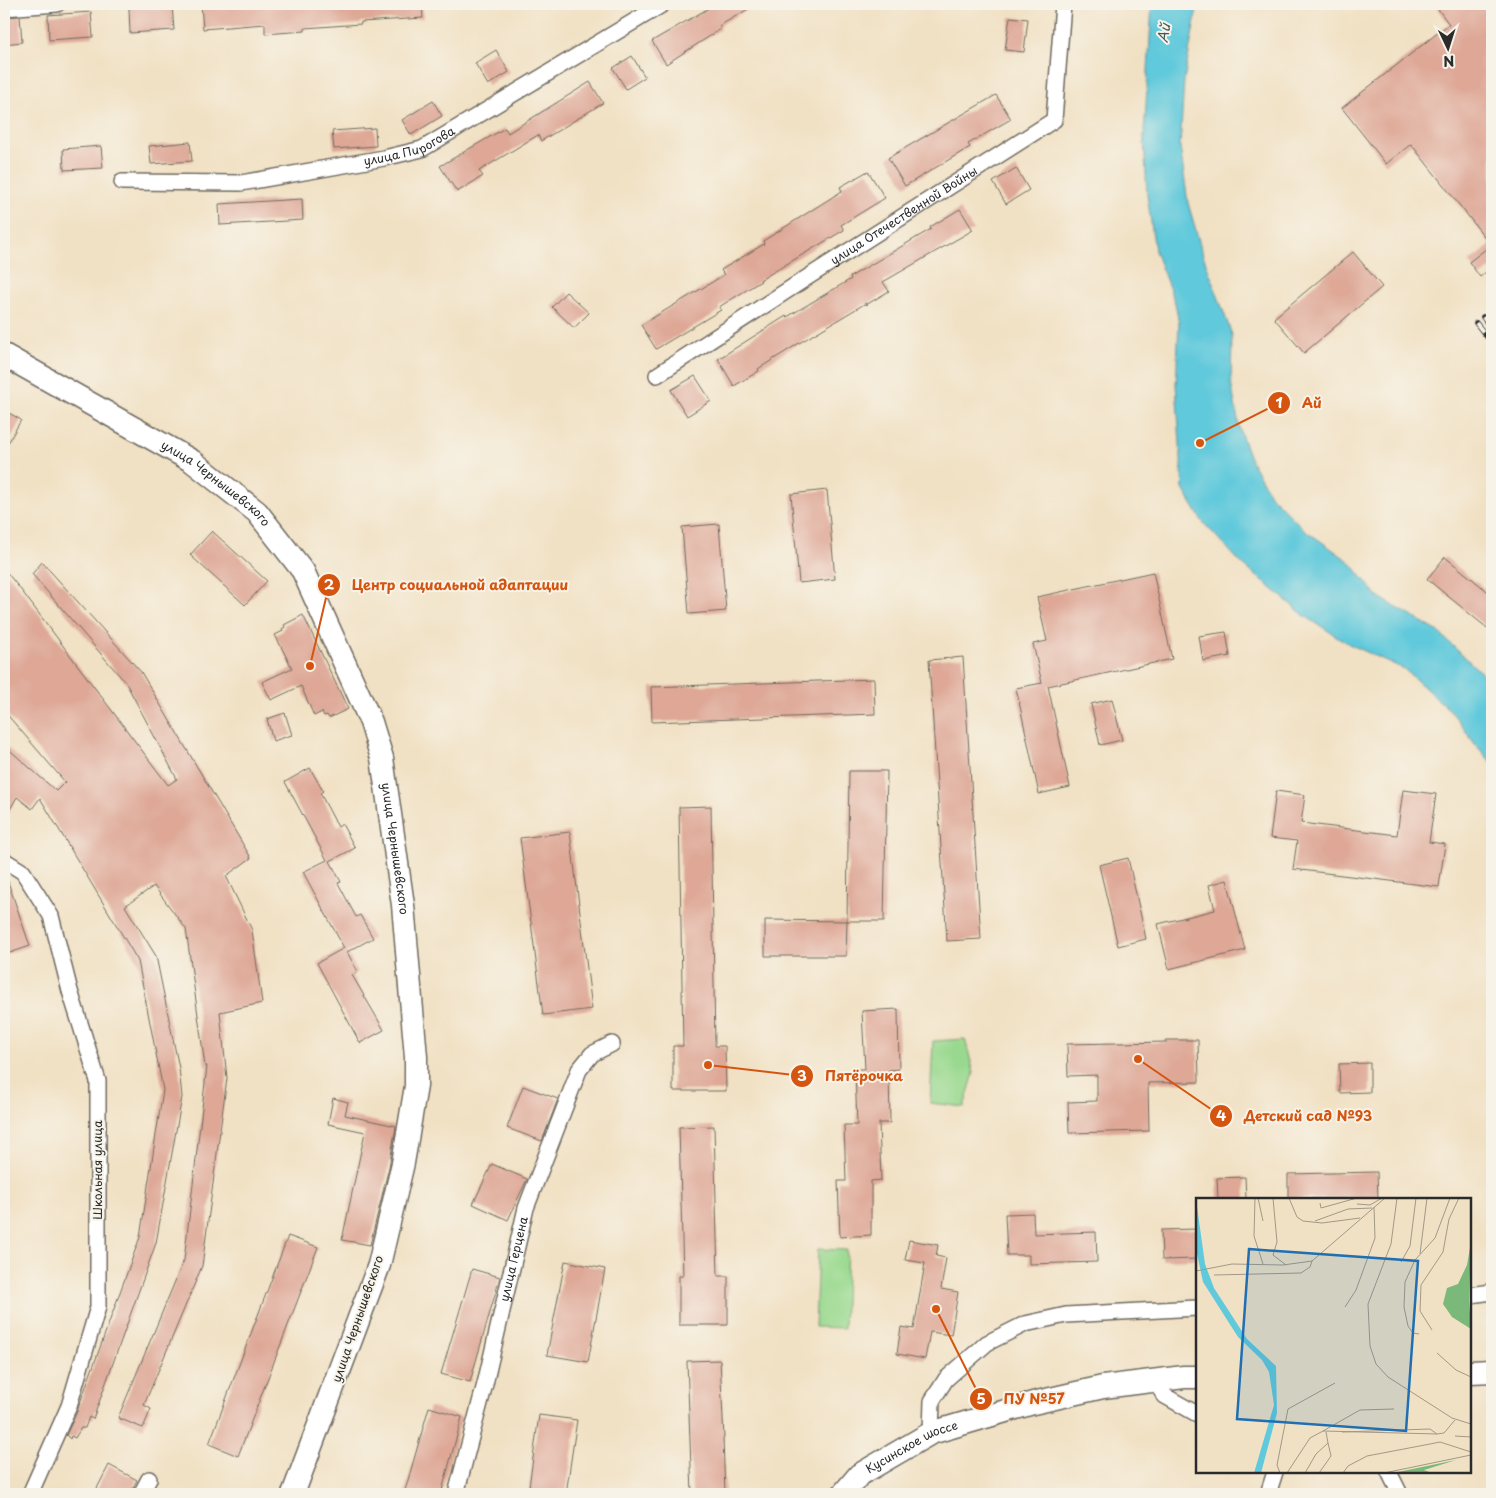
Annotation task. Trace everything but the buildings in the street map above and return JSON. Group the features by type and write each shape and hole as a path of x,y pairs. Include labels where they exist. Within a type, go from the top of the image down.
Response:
{"main road":[{"name":"улица Чернышевского","path":"4,355 192,461 258,512 303,571 371,722 382,758 403,905 416,1057 416,1086 403,1164 379,1265 293,1494"},
{"path":"1471,1372 1492,1371"},
{"name":"Кусинское шоссе","path":"843,1494 859,1475 931,1433 1033,1403 1102,1387 1196,1377"}],"street":[{"path":"4,8 57,4"},
{"name":"улица Пирогова","path":"122,182 241,183 384,158 422,149 663,4"},
{"name":"улица Отечественной Войны","path":"657,375 808,276 1054,120 1063,4"},
{"name":"Школьная улица","path":"4,860 23,872 51,916 70,991 98,1081 98,1307 69,1406 30,1494"},
{"name":"улица Герцена","path":"456,1494 485,1384 526,1208 579,1070 592,1054 612,1044"},
{"path":"1471,1295 1492,1292"},
{"path":"931,1433 932,1401 946,1378 987,1343 1025,1324 1066,1315 1196,1308"},
{"path":"1154,1381 1165,1396 1196,1413"},
{"path":"1268,1494 1275,1473"},
{"path":"1390,1473 1400,1494"},
{"path":"142,1494 149,1479"}],"green space":[{"path":"965,1039 974,1073 964,1107 930,1103 933,1041"},
{"path":"818,1249 847,1250 844,1328 815,1327"}],"water":[{"path":"1152,4 1198,4 1184,80 1180,147 1188,203 1203,255 1232,335 1231,383 1240,431 1251,461 1271,496 1305,530 1350,562 1377,596 1437,631 1492,683 1492,763 1475,744 1451,711 1404,669 1349,644 1305,616 1242,564 1202,521 1183,489 1176,384 1179,323 1175,303 1155,251 1147,194 1144,137"}],"railway":[{"path":"1483,317 1492,329"},
{"path":"1476,323 1492,343"}],"place":[{"name":"Ай","path":"1200,443"},
{"name":"Центр социальной адаптации","path":"310,666"},
{"name":"Детский сад №93","path":"1138,1059"},
{"name":"Пятёрочка","path":"708,1065"},
{"name":"ПУ №57","path":"936,1309"}]}
